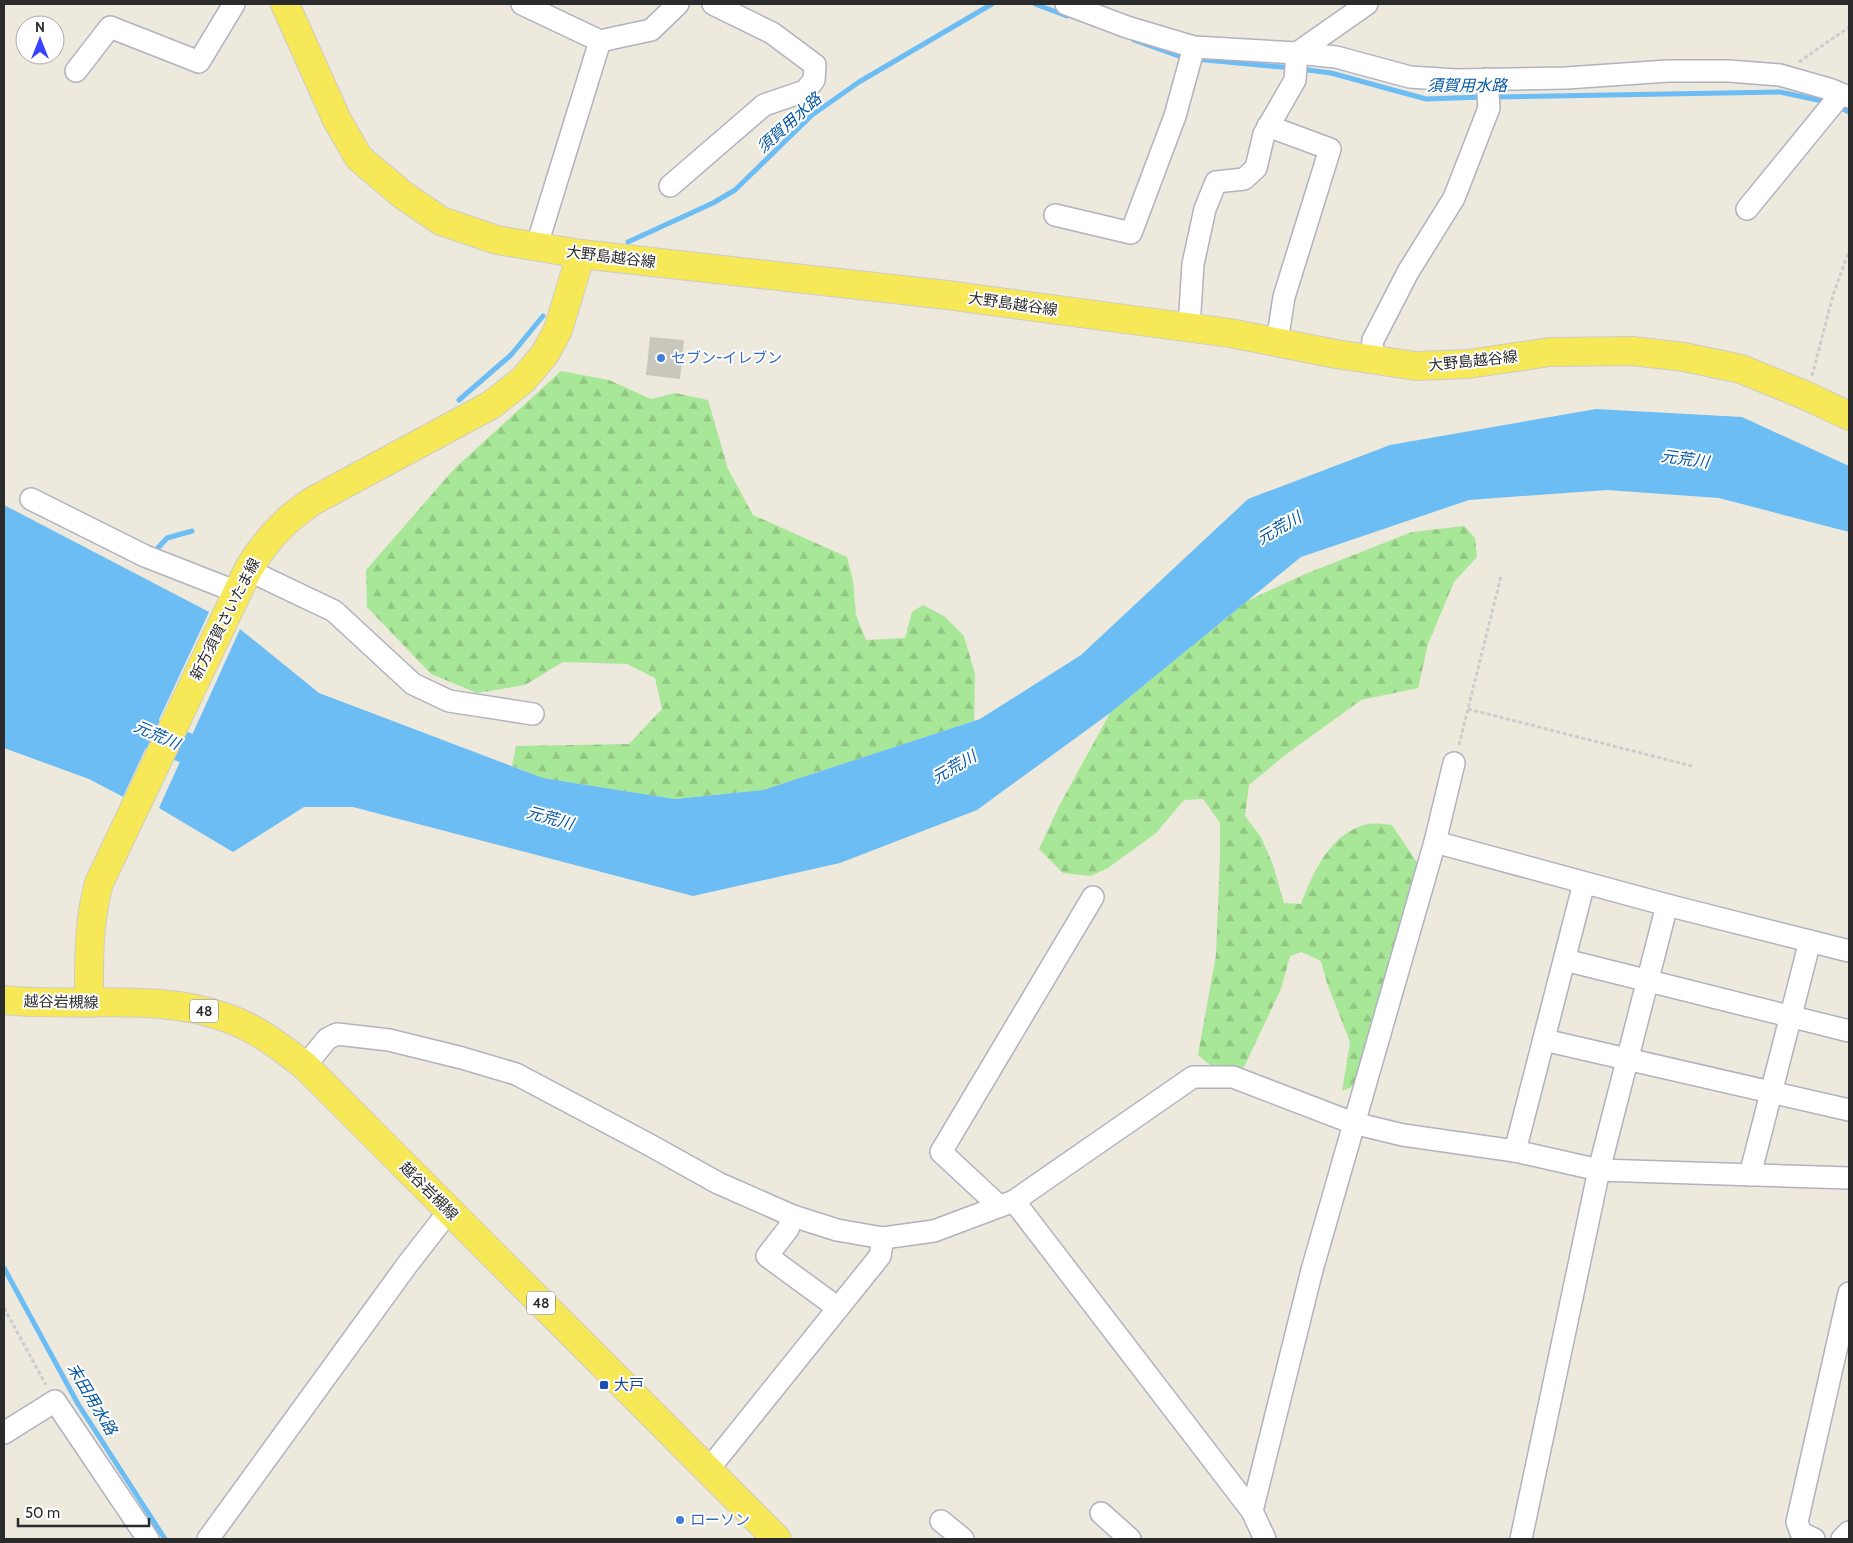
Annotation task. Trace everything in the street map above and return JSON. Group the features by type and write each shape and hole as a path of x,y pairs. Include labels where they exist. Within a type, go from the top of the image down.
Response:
{"main road":[{"name":"大野島越谷線","path":"285,4 337,120 359,158 403,195 441,220 496,240 580,254 947,295 1189,327 1371,360 1416,366 1468,364 1550,352 1632,351 1684,357 1741,369 1807,396 1849,416"},
{"name":"新方須賀さいたま線","path":"89,1003 89,934 92,908 99,883 238,588 272,536 290,518 311,502 491,405 523,380 545,354 558,330 580,254"},
{"name":"越谷岩槻線","path":"4,1000 162,1004 197,1009 228,1018 254,1030 280,1046 305,1066 777,1539"}],"street":[{"path":"76,71 110,27 199,62 234,4"},
{"path":"522,4 600,41 651,30 678,4"},
{"path":"670,186 764,105 805,91 814,80 815,65 772,33 713,4"},
{"path":"1066,4 1127,27 1192,56 1296,65 1336,57 1410,77 1456,80 1566,78 1668,71 1729,71 1780,75 1838,100 1747,208"},
{"path":"1189,327 1193,264 1205,209 1216,182 1244,179 1256,168 1264,134 1296,65 1367,4"},
{"path":"536,248 600,41"},
{"path":"1055,215 1131,233 1175,116 1192,56"},
{"path":"1371,360 1373,340 1388,309 1457,189 1489,108 1487,79"},
{"path":"1268,126 1330,149 1284,297 1276,342"},
{"path":"30,499 145,556 238,588 334,612 412,684 449,701 533,714"},
{"path":"1252,1512 1312,1270 1435,842 1454,764"},
{"path":"1435,842 1667,905 1849,951"},
{"path":"1516,1152 1584,883"},
{"path":"1093,897 941,1152 1006,1204 1252,1512 1265,1539"},
{"path":"1521,1539 1598,1170 1667,905"},
{"path":"1750,1175 1810,941"},
{"path":"1565,960 1849,1031"},
{"path":"305,1066 327,1039 337,1034 389,1040 516,1074 718,1183 793,1216 837,1230 883,1238 934,1231 1006,1204 1193,1077 1233,1077 1353,1123 1403,1134 1516,1152 1598,1170 1849,1178"},
{"path":"1544,1040 1849,1110"},
{"path":"208,1539 407,1265 449,1211"},
{"path":"793,1216 788,1229 767,1256 838,1308"},
{"path":"708,1470 880,1256 883,1238"},
{"path":"1814,1539 1801,1533 1797,1522 1849,1293"},
{"path":"4,1433 55,1401 148,1539"},
{"path":"1101,1513 1130,1539"},
{"path":"942,1521 963,1539"},
{"path":"1842,1539 1849,1532"}],"path":[{"path":"1780,75 1849,27"},
{"path":"1807,396 1833,295 1849,251"},
{"path":"1454,764 1501,576"},
{"path":"1468,710 1692,766"},
{"path":"4,1308 55,1401"}],"green space":[{"path":"561,371 609,380 651,399 675,393 708,400 728,469 753,515 847,557 853,581 856,615 866,640 905,638 912,612 923,605 944,616 964,636 975,674 974,721 763,790 675,799 543,778 512,766 516,746 629,744 662,709 655,678 627,664 563,662 525,685 477,693 431,674 367,607 366,570 454,469"},
{"path":"1464,526 1475,538 1477,557 1454,582 1428,644 1418,688 1361,700 1284,756 1249,785 1245,816 1261,837 1273,865 1284,903 1301,904 1311,879 1334,844 1355,828 1368,824 1392,825 1418,864 1359,1084 1342,1091 1350,1042 1327,983 1321,961 1301,952 1290,956 1281,989 1244,1067 1215,1069 1198,1055 1216,955 1220,856 1220,823 1203,799 1184,800 1156,833 1108,868 1090,876 1063,873 1039,849 1058,808 1110,713 1247,601 1305,574 1412,532"}],"water":[{"path":"1596,409 1742,417 1849,466 1849,532 1719,498 1607,490 1469,500 1301,557 1110,713 977,810 840,863 693,896 353,807 304,807 233,852 159,808 240,629 319,693 543,778 675,799 763,790 980,719 1081,655 1248,499 1390,445"},
{"path":"4,505 213,614 129,800 89,779 4,748"}],"pier":[{"path":"210,610 215,612 129,803 122,799"}],"building":[{"path":"650,337 684,340 680,379 646,375"}],"waterway":[{"name":"須賀用水路","path":"628,242 713,203 735,190 812,115 859,82 992,4"},
{"name":"須賀用水路","path":"1035,4 1067,16"},
{"name":"須賀用水路","path":"1134,40 1187,59"},
{"name":"須賀用水路","path":"1195,59 1292,68"},
{"name":"須賀用水路","path":"1300,69 1331,73 1426,99 1483,97"},
{"name":"須賀用水路","path":"1494,97 1780,92 1827,102"},
{"name":"須賀用水路","path":"1837,106 1849,112"},
{"name":"須賀用水路","path":"459,400 511,355 543,316"},
{"name":"須賀用水路","path":"156,550 167,538 192,531"},
{"name":"元荒川","path":"140,728 161,739 226,762"},
{"name":"末田用水路","path":"4,1268 78,1404 165,1539"}],"place":[{"name":"セブン-イレブン","path":"661,358"},
{"name":"大戸","path":"604,1385"},
{"name":"ローソン","path":"680,1520"}]}
